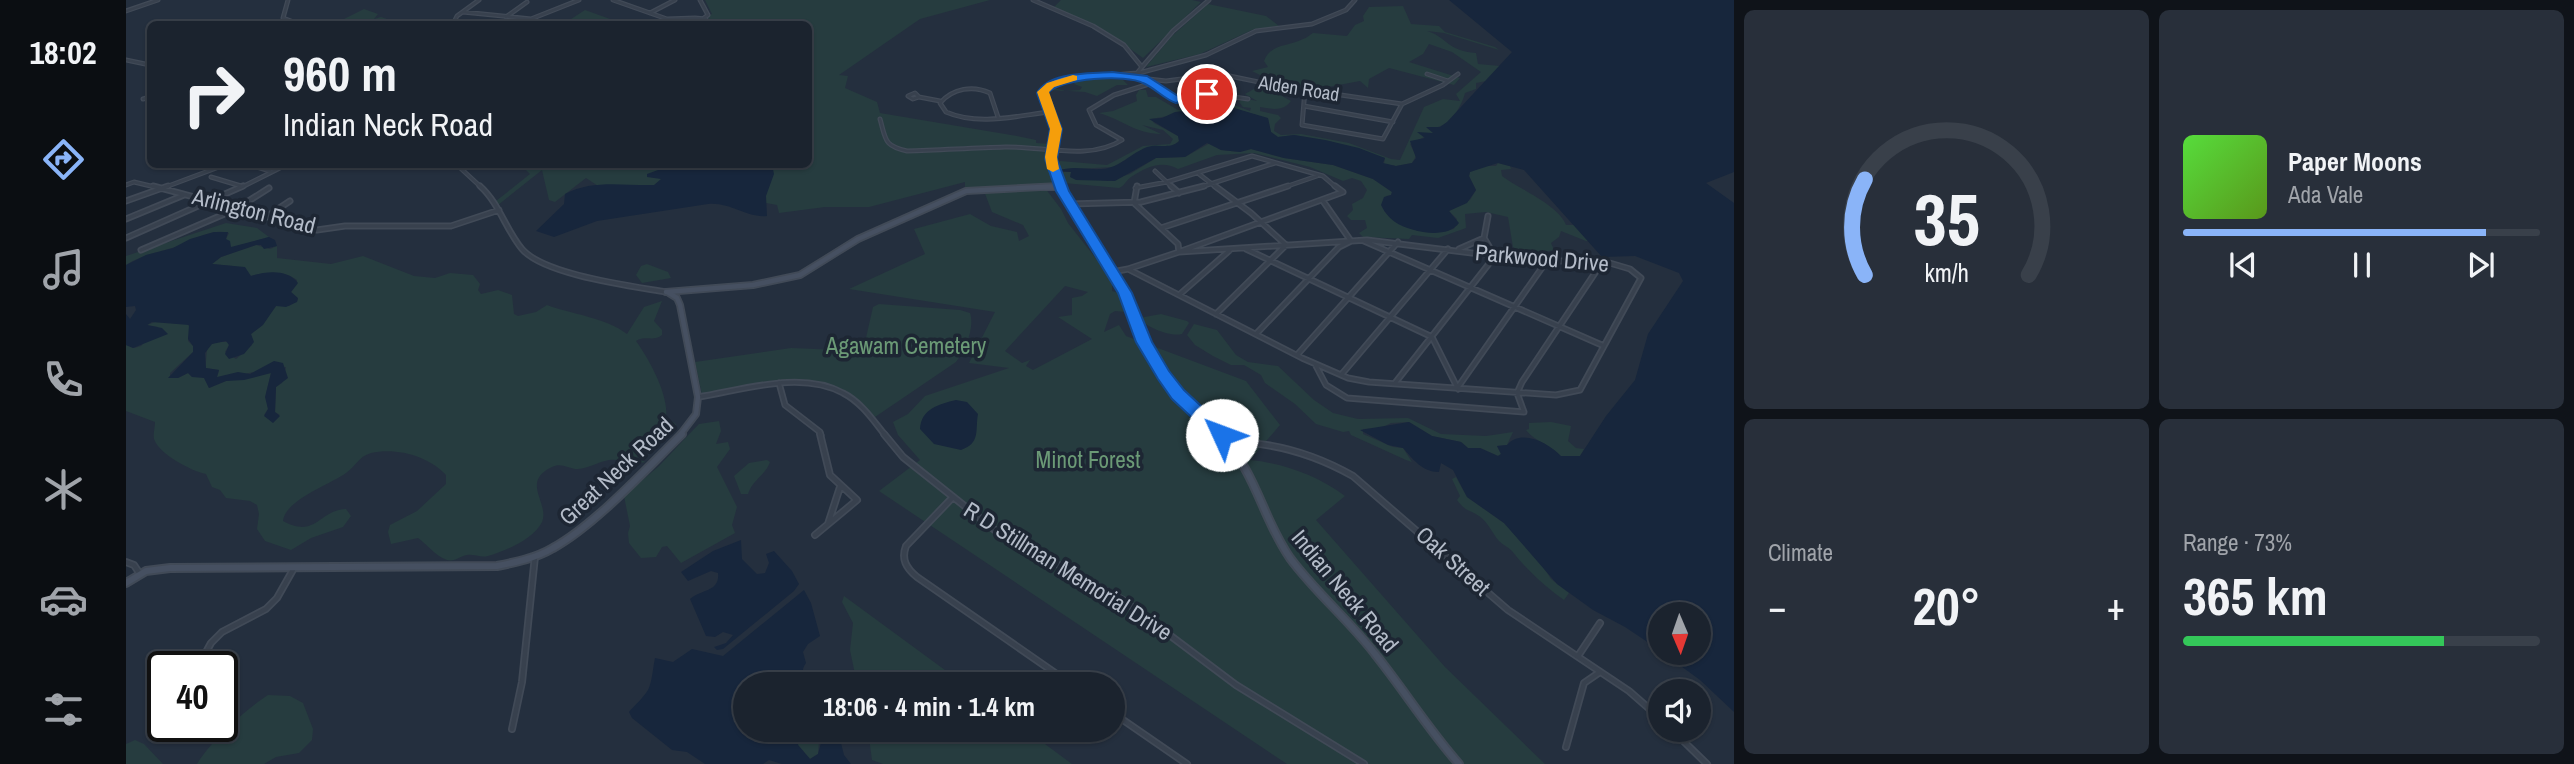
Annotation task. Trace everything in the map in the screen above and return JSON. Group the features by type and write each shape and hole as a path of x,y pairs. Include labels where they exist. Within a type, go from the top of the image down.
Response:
{"street":[{"path":"126,10 158,0"},
{"path":"288,0 282,15 292,21"},
{"path":"456,21 479,0"},
{"path":"463,12 533,19 579,0"},
{"path":"613,0 669,19 704,18 708,14 700,0"},
{"path":"650,13 675,0"},
{"path":"1033,0 1093,26 1124,45 1142,67"},
{"path":"1137,73 1173,31 1209,0"},
{"path":"1348,0 1355,1"},
{"name":"Indian Neck Road","path":"1355,1 1344,12 1310,24 1256,31 1208,54 1137,73 1066,79 1046,87 1043,95 1056,132 1051,161 1060,186 1126,296 1144,342 1164,375 1178,394 1229,442 1244,463 1270,523 1291,559 1374,652 1437,739 1460,764"},
{"path":"506,17 527,2"},
{"path":"126,60 147,64"},
{"name":"Alden Road","path":"1112,75 1166,80 1218,74 1402,104"},
{"path":"1427,74 1448,81"},
{"path":"1304,90 1302,125 1383,139 1402,104 1458,74"},
{"path":"1144,78 1149,84 1176,99 1217,94 1248,99"},
{"path":"880,119 886,142 901,150 1106,149 1120,143 1120,138 1093,123 1088,114 1089,110 1114,95 1166,80"},
{"path":"919,97 940,101 956,91 985,90 991,95 998,117"},
{"path":"143,99 147,98"},
{"path":"940,101 943,110 956,118 1049,112"},
{"path":"1304,106 1392,122"},
{"path":"1252,156 1277,163 1318,175 1343,193 1179,252 1178,244 1134,203 1135,186 1199,173 1252,156"},
{"path":"1070,204 1134,203 1180,193 1277,163"},
{"path":"126,201 216,168"},
{"path":"260,168 272,172"},
{"path":"126,237 211,202 280,168"},
{"path":"460,168 486,191 523,250 533,258 588,279 674,295 680,303 698,397"},
{"path":"1155,172 1180,193"},
{"path":"1199,173 1262,222 1286,245 1216,314"},
{"path":"1160,228 1318,175"},
{"path":"211,177 243,186"},
{"name":"Arlington Road","path":"126,185 134,181 317,230 345,226 451,226 499,210"},
{"path":"666,292 760,284 803,274 858,239 966,191 1060,186"},
{"path":"141,250 236,209 269,188"},
{"path":"126,219 186,195"},
{"path":"266,217 290,201"},
{"path":"1256,334 1339,247 1351,241 1323,201"},
{"path":"1394,384 1495,256 1484,238 1488,216"},
{"path":"1341,375 1447,249 1468,247 1484,238"},
{"path":"1362,240 1604,346"},
{"name":"Parkwood Drive","path":"1112,272 1179,252 1362,240 1547,261 1602,261 1630,269 1641,277 1577,393 1517,393 1363,382 1341,375 1128,269"},
{"path":"1297,355 1398,243"},
{"path":"1179,296 1232,248"},
{"path":"1243,248 1432,337 1458,389 1547,261"},
{"path":"1315,364 1325,384 1338,395 1349,398 1523,412 1525,408 1517,393 1557,326 1602,261"},
{"path":"779,383 785,405 820,432 827,470 840,487 857,500 815,535"},
{"name":"R D Stillman Memorial Drive","path":"698,397 779,383 816,383 835,389 852,399 899,453 952,498 1021,547 1123,600 1237,685 1364,764"},
{"name":"Great Neck Road","path":"126,583 140,574 170,568 493,566 536,556 567,541 586,527 679,437 695,416 698,397"},
{"name":"Oak Street","path":"1229,442 1250,442 1282,448 1349,473 1414,525 1508,610 1636,696 1648,707"},
{"path":"827,526 840,487"},
{"path":"952,498 905,549 907,567 921,580 1055,672"},
{"path":"512,729 522,682 536,556"},
{"path":"126,562 134,565 140,574"},
{"path":"207,651 222,632 272,604 295,566"},
{"path":"1577,657 1600,624"},
{"path":"1566,747 1584,683 1600,672"},
{"path":"1125,721 1187,764"},
{"path":"1684,742 1707,764"}],"green space":[{"path":"705,0 990,0 920,19 839,75 848,76 845,88 877,102 880,113 1051,144 1049,164 1055,184 965,189 965,182 869,207 825,207 779,213 777,205 749,200 618,199 586,178 555,202 549,200 542,170 498,205 496,201 530,174 524,168 812,168 812,21 711,21 707,16 712,14"},
{"path":"1061,0 1201,2 1143,58 1105,31 1054,7"},
{"path":"1208,4 1266,16 1279,26 1252,30 1200,54 1146,67 1172,36"},
{"path":"1403,6 1411,24 1439,26 1445,32 1499,50 1444,33 1427,31 1459,50 1476,53 1478,64 1500,66 1491,80 1476,83 1476,89 1465,93 1459,108 1448,122 1427,128 1434,132 1410,144 1416,156 1412,163 1396,166 1384,164 1385,158 1329,141 1294,135 1278,137 1271,132 1268,119 1234,108 1218,107 1151,119 1178,136 1179,141 1173,146 1155,146 1142,150 1113,167 1058,170 1057,164 1060,161 1107,165 1143,146 1170,144 1173,139 1163,130 1142,125 1161,134 1144,132 1099,113 1113,111 1137,101 1139,90 1146,90 1148,97 1156,97 1178,110 1218,105 1237,106 1250,111 1251,108 1243,107 1239,102 1242,98 1257,101 1245,94 1270,80 1252,71 1268,67 1264,61 1271,51 1313,33 1347,36 1355,25 1364,21 1363,16 1369,7","holes":["1429,44 1452,52 1481,72 1456,94 1460,101 1443,99 1424,107 1400,160 1349,143 1301,134 1281,135 1274,131 1275,124 1281,118 1260,111 1260,107 1277,109 1288,104 1291,101 1280,95 1290,93 1287,87 1327,94 1328,87 1360,81 1368,88 1369,79 1389,68 1454,85 1460,78 1409,62 1423,54"]},
{"path":"364,9 378,14 374,19 381,17 393,21 368,21 372,19 340,21"},
{"path":"585,10 616,21 568,21"},
{"path":"1088,78 1123,80 1128,85 1117,85 1097,96 1067,91 1080,90 1082,87 1074,84 1076,81"},
{"path":"1210,143 1221,150 1240,152 1251,149 1284,158 1333,165 1373,179 1392,192 1386,196 1384,211 1408,228 1425,231 1454,229 1457,219 1449,211 1470,200 1476,190 1469,176 1470,172 1483,166 1496,166 1498,163 1510,166 1511,169 1501,170 1502,176 1547,204 1566,225 1574,225 1594,241 1586,241 1561,231 1559,237 1551,243 1554,250 1524,255 1513,247 1508,217 1486,212 1465,214 1466,228 1438,238 1412,235 1409,239 1363,237 1359,233 1367,228 1365,220 1351,220 1347,216 1353,210 1352,204 1363,198 1367,190 1361,181 1352,178 1343,181 1310,167 1254,153 1217,155 1178,169 1166,165 1154,166 1131,177 1119,188 1064,183 1059,172 1072,172 1070,175 1107,181 1130,174 1156,158 1185,157"},
{"name":"Minot Forest","path":"1045,188 1068,223 1105,270 1112,275 1112,291 1119,293 1127,309 1126,312 1115,311 1110,314 1104,332 1119,325 1126,336 1246,381 1280,425 1250,460 1300,472 1324,482 1345,496 1316,520 1445,667 1545,764 1287,764 879,491 920,460 898,435 893,422 908,414 925,396 1009,368 969,363 995,312 849,289 925,254 914,229 970,214 991,226 1017,232 1019,241 1029,236 1023,225 992,212 984,191","holes":["1065,286 1088,292 1072,298 1072,315 1058,317 1092,339 1033,370 1026,366 1030,360 1022,363 1005,351"]},
{"path":"226,223 257,228 269,237 231,248 226,239 229,233 214,232 126,265 126,256"},
{"path":"256,245 270,249 277,246 277,258 331,264 363,256 414,276 435,278 450,273 473,275 480,284 478,290 481,294 498,290 512,295 514,314 518,316 536,312 547,305 599,320 627,334 644,307 662,301 654,321 662,330 662,335 636,341 661,388 666,417 676,424 676,429 667,438 637,455 638,459 646,462 609,460 578,469 559,465 543,473 537,486 542,522 533,534 518,544 488,556 467,555 447,560 418,538 391,544 388,532 390,525 417,511 446,484 446,475 421,458 391,451 371,453 363,457 346,473 300,499 286,513 283,521 303,527 346,509 351,516 343,527 311,538 291,550 265,541 257,529 257,505 250,501 226,498 220,490 212,487 206,474 184,466 157,445 154,439 155,422 126,411 126,345 134,348 141,346 158,327 147,325 155,322 187,324 190,327 188,341 193,346 193,352 170,373 170,378 178,378 188,373 192,377 204,377 209,388 226,381 271,373 266,394 268,409 264,415 280,415 275,412 276,387 282,383 286,367 217,377 219,370 205,368 210,345 228,342 225,352 236,359 252,345 251,334 276,306 289,306 298,300 291,292 297,284 297,280 292,277 275,273 251,276 233,266 212,264 221,257"},
{"path":"647,264 668,272 671,278 642,283 636,275 641,266"},
{"name":"Agawam Cemetery","path":"879,304 960,310 970,313 971,325 966,345 956,362 875,417 855,399 835,388 814,382 772,382 702,395 695,362 791,348 863,351 873,307"},
{"path":"1161,314 1189,323 1182,334 1172,334 1153,328 1139,318"},
{"path":"1194,324 1217,330 1236,355 1248,362 1278,366 1314,400 1333,413 1358,419 1408,418 1441,434 1486,436 1513,432 1507,445 1497,446 1501,454 1498,456 1480,448 1468,448 1461,442 1432,436 1409,422 1363,429 1363,434 1393,447 1403,448 1412,462 1406,460 1351,435 1349,431 1343,432 1316,424 1295,404 1265,383 1261,375 1244,365 1231,365 1195,345 1187,335"},
{"path":"719,421 721,431 716,444 728,442 730,449 717,467 737,507 732,525 735,533 681,563 667,546 662,547 656,557 641,558 629,543 630,526 624,496 659,466 699,424"},
{"path":"1551,422 1571,426 1568,441 1576,448 1584,449 1580,456 1560,456 1526,430 1529,429 1529,423"},
{"path":"767,460 770,462 768,467 748,494 741,494 734,476 749,463"},
{"path":"1456,477 1467,497 1504,523 1540,562 1551,579 1569,593 1564,600 1543,584 1499,541 1482,518 1460,504 1457,500 1460,496 1452,479"},
{"path":"844,596 948,672 855,672 850,650 853,623 842,602"},
{"path":"268,695 290,696 303,703 313,729 312,740 299,753 276,757 264,764 197,764 214,742 238,742 238,718"},
{"path":"135,740 144,744 163,764 126,764 126,744"},
{"path":"799,742 819,742 818,754 810,759 798,745"},
{"path":"870,742 1042,742 1072,764 883,764 872,760"}],"water":[{"path":"1449,0 1734,0 1734,172 1706,183 1734,203 1734,712 1711,690 1711,679 1699,679 1679,665 1712,665 1712,602 1648,602 1648,642 1593,610 1557,584 1504,523 1467,497 1453,470 1441,463 1439,472 1428,470 1418,464 1403,448 1388,445 1360,430 1409,422 1432,436 1461,442 1468,448 1480,448 1498,456 1501,454 1497,446 1527,438 1542,442 1561,456 1580,456 1606,416 1635,380 1648,334 1683,281 1679,273 1635,256 1602,257 1524,170 1498,163 1470,172 1469,176 1476,190 1467,203 1449,211 1459,223 1437,233 1410,229 1393,220 1381,205 1384,197 1392,192 1373,179 1333,165 1284,158 1251,149 1240,152 1221,150 1207,143 1185,157 1156,158 1115,181 1076,180 1070,177 1071,172 1057,171 1068,168 1108,168 1147,147 1176,144 1179,141 1178,136 1149,119 1162,118 1175,112 1218,107 1234,108 1268,118 1271,132 1278,137 1294,135 1325,140 1359,148 1385,158 1383,163 1396,166 1412,163 1416,158 1410,141 1425,138 1417,132 1433,133 1426,127 1440,127 1447,122 1512,52"},
{"path":"773,168 774,174 766,196 767,216 752,215 724,205 708,204 597,221 554,237 536,231 564,204 565,194 587,186 654,185 661,179 647,177 647,174 658,170"},
{"path":"214,232 228,232 226,239 230,241 231,247 269,237 275,240 277,246 264,249 261,245 256,245 221,257 212,264 245,267 251,276 270,272 283,273 298,283 291,292 298,298 297,302 286,307 276,306 263,325 251,334 254,342 244,354 229,359 225,354 229,345 226,341 212,344 205,353 206,368 219,370 217,377 238,372 250,374 274,361 283,363 288,378 276,387 275,412 280,416 273,423 264,416 268,409 265,397 271,373 244,380 226,381 209,388 204,378 192,377 188,373 178,378 168,378 193,352 193,346 188,339 189,325 152,322 147,325 162,328 168,334 133,348 126,345 126,314 130,319 136,310 135,306 126,307 126,265 146,255"},
{"path":"956,400 967,402 978,414 974,440 961,450 934,444 920,429 927,412"},
{"path":"741,540 742,559 757,574 765,573 769,563 766,554 774,551 792,571 799,584 723,649 717,650 714,647 726,643 733,635 723,632 715,637 706,636 690,599 713,587 718,573 711,571 688,581 681,572 713,551"},
{"path":"804,590 811,603 820,636 808,644 803,652 806,663 802,672 733,672 733,742 799,742 798,745 810,759 818,754 821,742 839,742 851,764 782,764 769,760 763,764 705,764 687,752 672,750 632,718 629,712 649,687 655,658 673,662 692,649 723,656"}],"slow traffic":[{"path":"1053,169 1051,157 1056,129 1043,92 1046,87 1073,78"}],"route":[{"path":"1207,94 1176,99 1149,84 1144,78 1112,75 1066,79 1046,87 1043,93 1056,129 1051,159 1063,191 1084,230 1125,293 1144,342 1164,375 1178,394 1222,435"}]}
